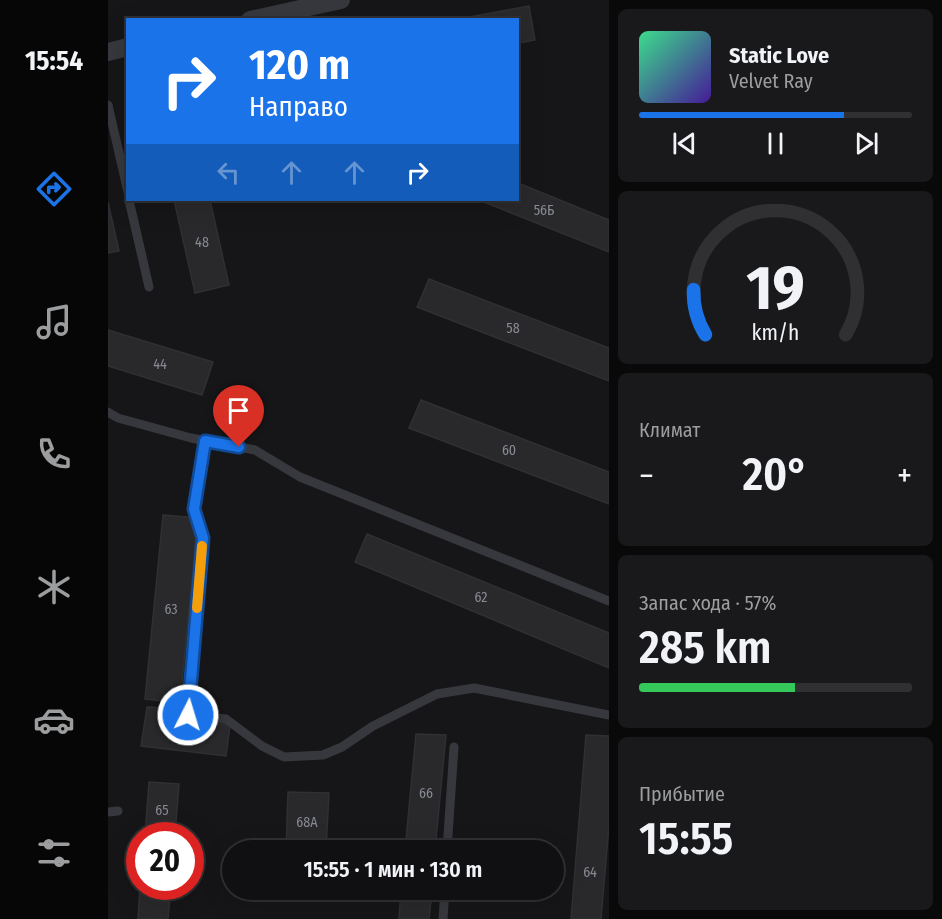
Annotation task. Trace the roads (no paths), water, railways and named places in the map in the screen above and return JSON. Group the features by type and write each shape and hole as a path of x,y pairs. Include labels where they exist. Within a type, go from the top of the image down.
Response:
{"street":[{"path":"258,18 319,2 341,0"},
{"path":"108,52 126,48"}],"lane":[{"path":"108,105 126,183"},
{"path":"129,201 149,286"},
{"path":"108,412 118,418 205,441 255,450 300,477 609,601"},
{"path":"205,441 194,509 203,538 188,715 226,719 262,747 285,757 323,755 342,747 374,726 437,694 474,688 609,715"},
{"path":"448,840 454,747"},
{"path":"443,919 444,900"}]}
